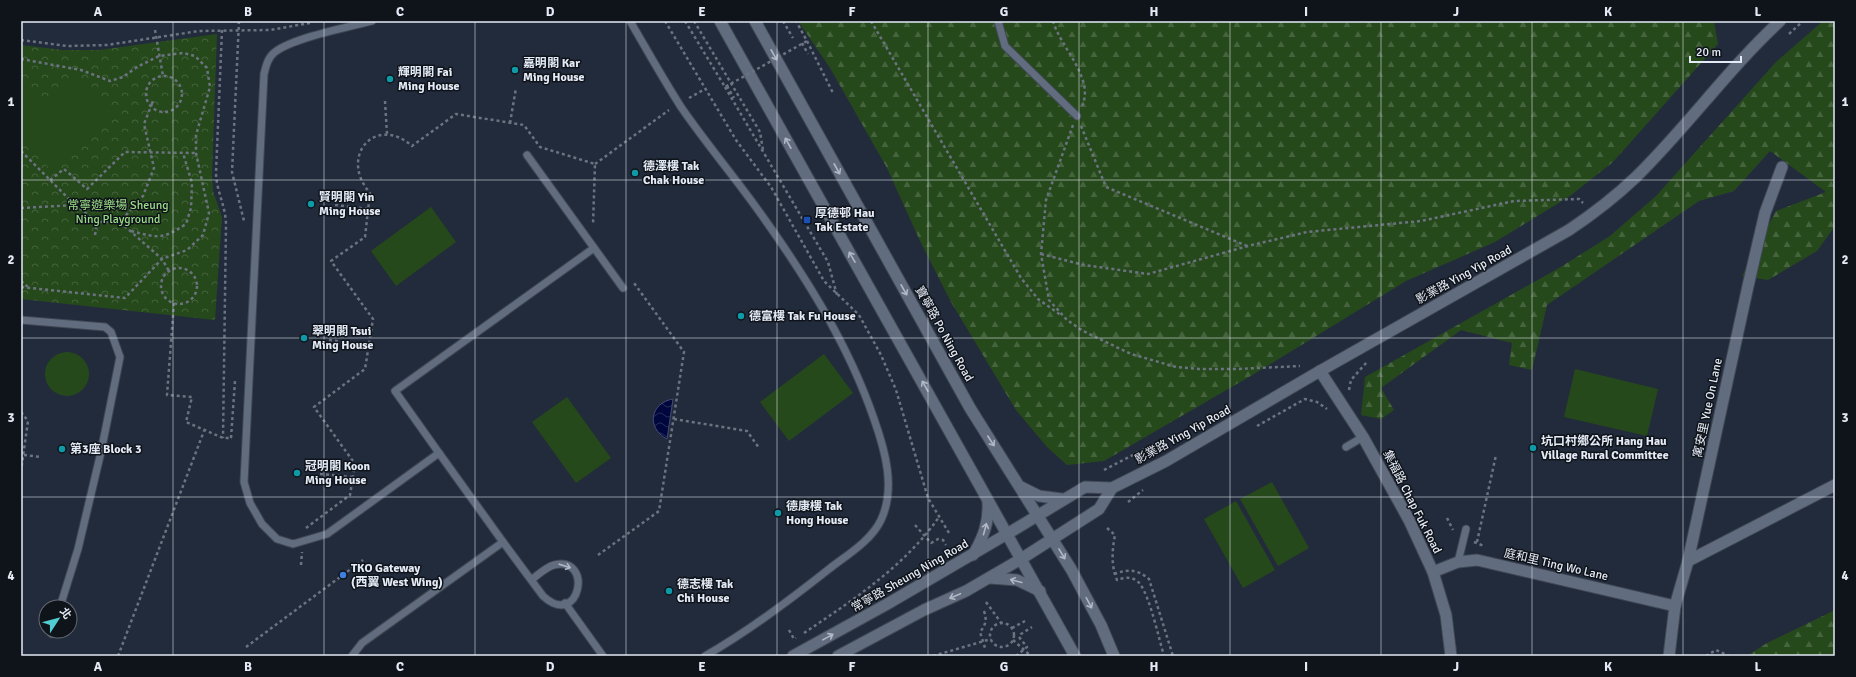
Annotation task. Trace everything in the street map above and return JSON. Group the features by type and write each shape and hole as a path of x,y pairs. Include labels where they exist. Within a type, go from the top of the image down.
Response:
{"main road":[{"path":"720,21 1075,656"},
{"name":"寶寧路 Po Ning Road","path":"755,21 970,408 1021,486 1053,540 1101,625 1114,656"},
{"name":"影業路 Ying Yip Road","path":"1038,515 1062,499 1084,488 1112,488 1166,461 1309,377 1545,244 1593,213 1636,177 1757,43 1780,21"},
{"name":"寓安里 Yue On Lane","path":"1669,656 1675,606 1688,561 1748,286 1765,213 1782,167"},
{"name":"集福路 Chap Fuk Road","path":"1320,371 1363,437 1409,520 1434,572 1446,615 1450,656"},
{"path":"1688,561 1835,485"},
{"path":"1021,486 1039,496 1062,499"},
{"path":"838,656 924,610 966,591 1053,540 1099,509 1112,488"},
{"path":"973,555 987,526 988,501"},
{"name":"常寧路 Sheung Ning Road","path":"793,656 973,555 1038,515"},
{"name":"庭和里 Ting Wo Lane","path":"1434,572 1458,562 1477,560 1675,606"},
{"path":"990,578 1017,580 1040,591"}],"lane":[{"path":"372,21 286,44 274,53 267,62 264,74 244,482 250,503 262,524 277,539 293,544 327,534 439,453"},
{"path":"630,21 679,104 758,211 820,303 839,337 856,372 883,444 889,485 888,498 880,522 865,540 780,606 705,656"},
{"path":"998,21 1005,46 1077,116"},
{"path":"527,155 623,288"},
{"path":"531,580 554,565 562,564 575,572 579,586 577,594 572,600 565,604 549,602 531,580 503,542 395,391 594,248"},
{"path":"21,320 105,327 111,332 120,357 101,452 78,549 62,599"},
{"path":"1346,447 1363,437"},
{"path":"1458,562 1466,529"},
{"path":"352,656 362,643 503,542"},
{"path":"565,604 603,656"}],"path":[{"path":"239,21 232,172 245,226"},
{"path":"21,40 67,46 125,44 199,31 281,30 316,21"},
{"path":"665,21 736,140 771,187 824,281 859,316 887,365 902,407 928,498 948,533"},
{"path":"685,21 726,87 763,154 828,262 837,295"},
{"path":"694,21 760,132 763,154"},
{"path":"783,21 793,38"},
{"path":"796,21 833,93"},
{"path":"871,21 1021,278 1038,299 1083,331 1131,354 1176,366 1199,369 1300,366 1309,377"},
{"path":"1053,21 1055,29 1080,71 1086,97 1077,116 1046,200 1041,254 1049,300 1067,320"},
{"path":"155,30 163,76"},
{"path":"174,303 167,395 192,397 186,422 223,438 226,225 225,212 217,186 216,172 222,30"},
{"path":"726,87 807,41"},
{"path":"802,43 808,54"},
{"path":"21,59 81,70 110,81 123,77 137,67 159,56 183,52 195,56 207,68 210,87 196,135 196,153 209,213 203,235 187,250 162,259 125,298 21,287"},
{"path":"163,76 174,80 178,84 182,95 181,101 173,110 168,112 161,112 151,106 146,96 149,85 152,81 163,76"},
{"path":"726,87 734,98"},
{"path":"510,123 516,88"},
{"path":"595,164 663,113 705,89"},
{"path":"120,222 143,196 154,168 144,124 153,101 151,106"},
{"path":"385,101 387,134"},
{"path":"1077,116 1106,187 1248,246"},
{"path":"21,152 76,205 97,222 120,222 162,259 169,271"},
{"path":"50,180 64,170 87,190 125,152 196,153"},
{"path":"131,232 152,237 170,235 186,224 191,208 192,183 183,153"},
{"path":"1041,254 1084,265 1148,274 1248,246 1307,232 1421,221 1514,201 1578,199 1593,213"},
{"path":"21,208 76,205"},
{"path":"335,205 368,209"},
{"path":"95,234 97,222"},
{"path":"180,268 191,273 196,284 194,295 190,299 185,302 174,303 164,296 161,285 165,275 169,271 180,268"},
{"path":"21,281 28,288"},
{"path":"329,340 368,345"},
{"path":"231,438 236,377"},
{"path":"1324,406 1330,413"},
{"path":"21,412 28,422 21,471"},
{"path":"674,419 747,431 759,448"},
{"path":"118,656 204,431"},
{"path":"1477,542 1496,454"},
{"path":"24,455 41,457"},
{"path":"320,474 353,477"},
{"path":"789,630 794,639 855,598 925,537 939,517"},
{"path":"1447,518 1454,536"},
{"path":"915,525 931,543 938,539 943,540 946,545"},
{"path":"1107,528 1115,535 1112,550 1114,574 1117,580 1129,577 1141,584 1164,656"},
{"path":"246,647 363,560"},
{"path":"1114,574 1127,569 1142,573 1149,579 1173,656"},
{"path":"986,602 1002,624 1012,628"},
{"path":"984,611 987,619 980,632 985,648"},
{"path":"1012,628 1025,621"},
{"path":"991,639 993,628 1002,624"},
{"path":"1016,656 1027,647 1019,637 1032,627"},
{"path":"991,639 996,645 1003,647 1013,640 1014,636 1012,628"},
{"path":"933,656 991,639"},
{"path":"1013,640 1031,656"},
{"path":"1706,656 1716,650 1729,656"}],"green space":[{"path":"798,21 1714,21 1718,44 1613,162 1570,196 1495,242 1406,281 1254,374 1104,461 1067,465 1047,447 1016,410 951,302 920,241 887,168 830,68"},
{"path":"1823,21 1835,21 1835,226 1817,251 1768,280 1742,276 1776,211 1826,192 1770,151 1734,191 1699,201 1547,305 1532,370 1509,365 1512,343 1461,330 1381,388 1394,410 1381,419 1361,415 1365,377 1559,268 1610,236 1656,196 1776,62"},
{"name":"常寧遊樂場 Sheung Ning Playground","path":"217,34 212,176 213,191 222,217 215,320 21,299 21,45 63,50 99,50"},
{"path":"75,77 109,113 50,169 21,139 21,86 44,109"},
{"path":"431,207 456,242 396,286 371,251"},
{"path":"63,352 71,352 76,353 83,358 88,365 88,383 83,390 76,395 63,396 55,393 48,386 45,378 45,370 48,362 55,355"},
{"path":"824,354 853,393 789,441 760,402"},
{"path":"1575,369 1658,389 1647,436 1564,417"},
{"path":"567,397 611,458 576,483 532,422"},
{"path":"1272,482 1309,548 1278,566 1240,499"},
{"path":"1236,501 1275,570 1243,588 1204,519"},
{"path":"1835,610 1835,656 1747,656 1767,643"}],"water":[{"path":"673,399 667,439 656,429 654,416 659,405 665,401"}],"place":[{"name":"嘉明閣 Kar Ming House","path":"515,70"},
{"name":"輝明閣 Fai Ming House","path":"390,79"},
{"name":"德澤樓 Tak Chak House","path":"635,173"},
{"name":"賢明閣 Yin Ming House","path":"311,204"},
{"name":"厚德邨 Hau Tak Estate","path":"807,220"},
{"name":"德富樓 Tak Fu House","path":"741,316"},
{"name":"翠明閣 Tsui Ming House","path":"304,338"},
{"name":"坑口村鄉公所 Hang Hau Village Rural Committee","path":"1533,448"},
{"name":"第3座 Block 3","path":"62,449"},
{"name":"冠明閣 Koon Ming House","path":"297,473"},
{"name":"德康樓 Tak Hong House","path":"778,513"},
{"name":"TKO Gateway (西翼 West Wing)","path":"343,575"},
{"name":"德志樓 Tak Chi House","path":"669,591"}]}
